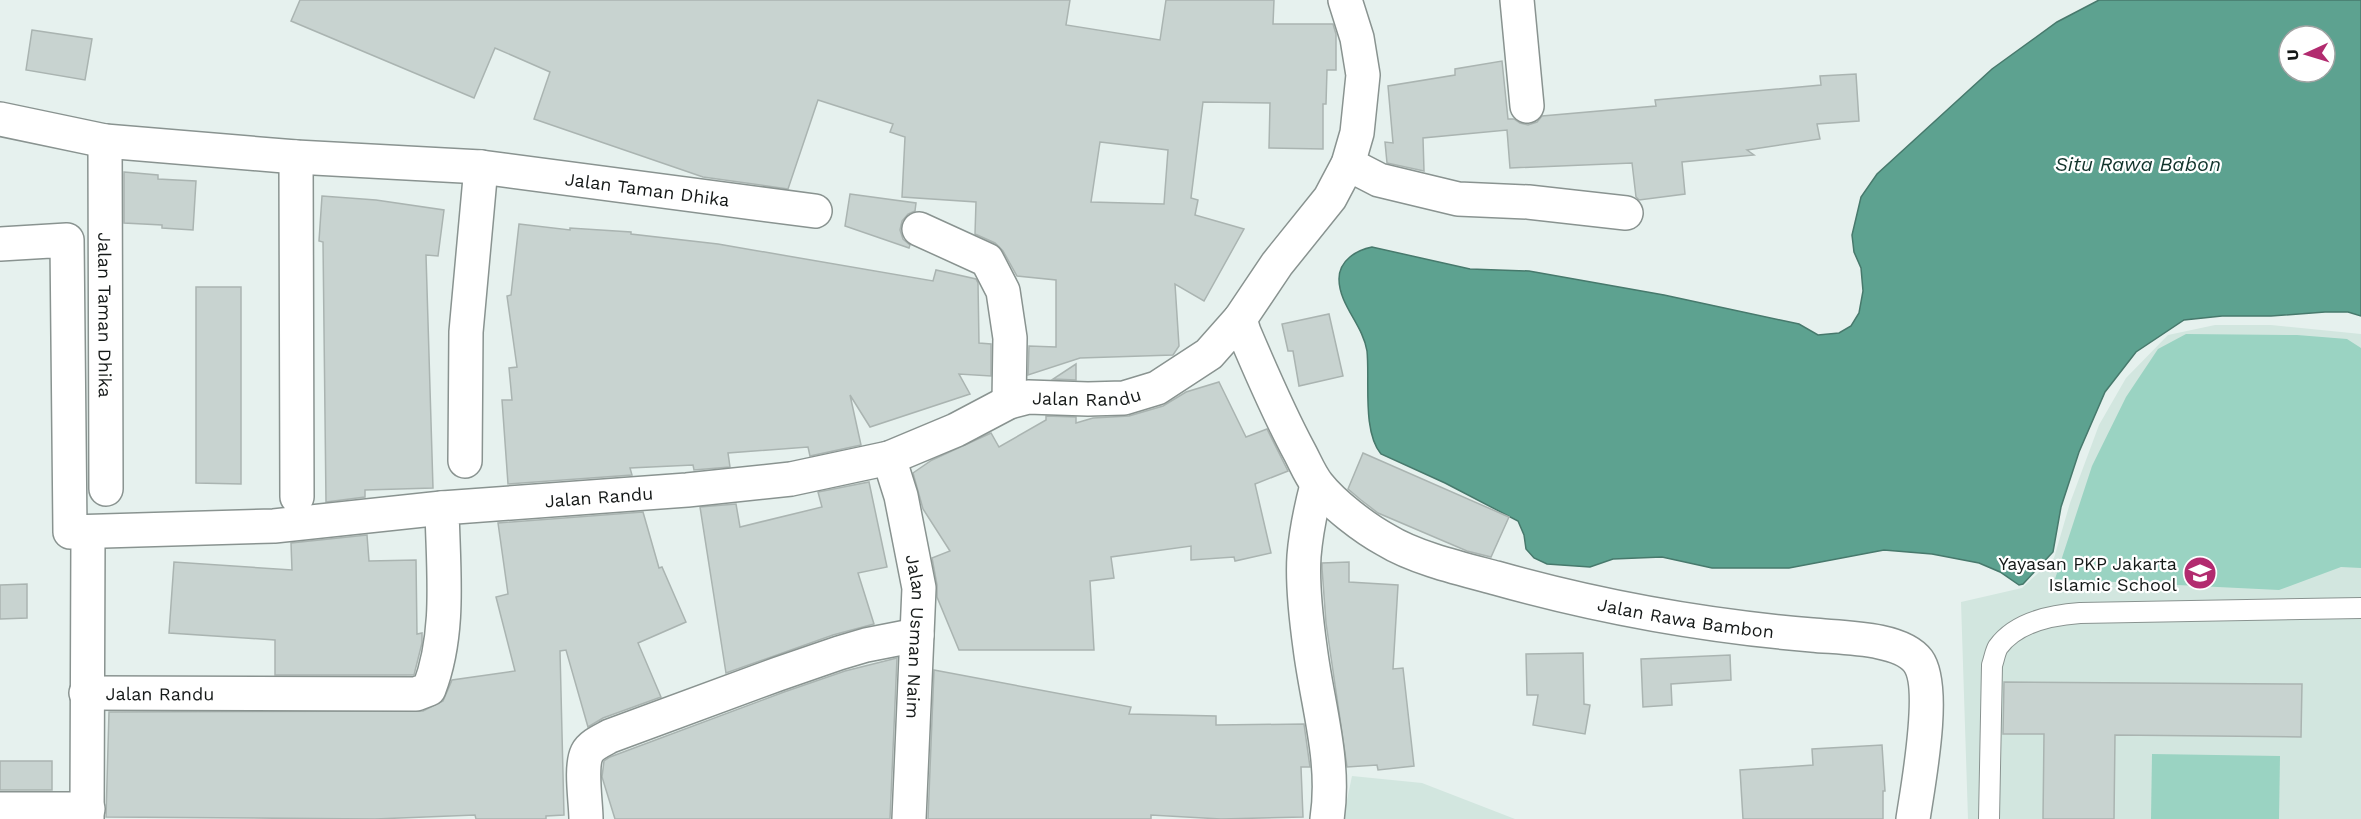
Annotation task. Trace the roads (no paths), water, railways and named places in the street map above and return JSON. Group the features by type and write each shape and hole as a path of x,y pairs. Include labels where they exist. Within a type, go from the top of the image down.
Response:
{"street":[{"path":"1240,319 1277,264 1329,198 1348,165 1357,133 1363,75 1357,38 1346,0"},
{"path":"1517,0 1527,106"},
{"name":"Jalan Taman Dhika","path":"0,119 105,141 296,157 481,167 814,211"},
{"name":"Jalan Taman Dhika","path":"105,141 106,489"},
{"path":"296,157 297,497"},
{"path":"1348,165 1379,180 1458,199 1528,202 1626,213"},
{"path":"465,461 466,332 481,167"},
{"path":"919,229 987,260 1003,291 1010,338 1009,402"},
{"path":"0,244 67,240 70,532 274,526 442,508"},
{"name":"Jalan Randu","path":"86,693 416,694 429,689 435,674 444,609 442,508 791,480 889,458 956,430 1009,402 1028,397 1124,398 1157,388 1209,354 1240,319"},
{"name":"Jalan Rawa Bambon","path":"1240,319 1278,413 1317,485 1386,541 1446,565 1528,587 1671,619 1770,632 1870,640 1908,651 1923,670 1926,684 1922,759 1913,819"},
{"name":"Jalan Usman Naim","path":"889,458 901,496 919,588 909,819"},
{"path":"1317,485 1308,523 1304,559 1310,649 1327,743 1329,808 1327,819"},
{"name":"Jalan Randu","path":"88,532 86,693 88,814"},
{"path":"586,819 587,752 610,736 788,670 866,645 917,635"},
{"path":"0,809 88,814"}],"lane":[{"path":"1989,819 1992,665 1998,647 2013,633 2036,621 2055,615 2080,613 2361,608"}],"water":[{"name":"Situ Rawa Babon","path":"2099,0 2361,0 2361,316 2348,312 2325,312 2271,316 2222,316 2184,320 2136,352 2105,392 2079,452 2061,507 2053,552 2023,584 2019,585 2000,572 1979,563 1932,554 1884,550 1789,568 1712,568 1662,557 1613,559 1590,567 1547,564 1534,558 1526,549 1524,535 1518,521 1445,483 1381,454 1375,444 1369,419 1368,363 1365,342 1340,288 1339,279 1342,266 1355,253 1372,247 1470,269 1529,271 1664,295 1799,324 1818,335 1839,333 1851,326 1859,313 1863,291 1861,268 1854,252 1852,235 1861,197 1877,174 1992,69 2057,22"}],"place":[{"name":"Yayasan PKP Jakarta Islamic School","path":"2200,573"}]}
